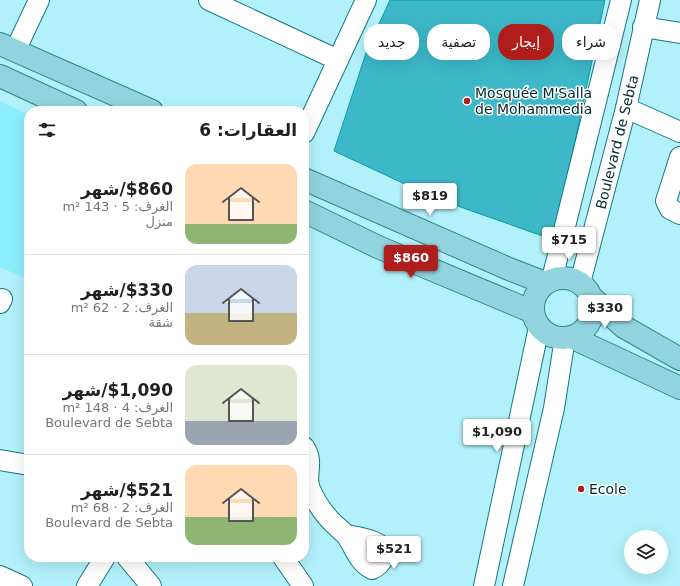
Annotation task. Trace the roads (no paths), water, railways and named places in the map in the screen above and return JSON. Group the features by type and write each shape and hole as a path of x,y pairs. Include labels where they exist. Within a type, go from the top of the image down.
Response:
{"main road":[{"path":"8,48 141,106"},
{"path":"0,76 65,106"},
{"path":"309,182 509,270 549,281 567,278 586,290 624,327 676,352"},
{"path":"309,213 536,320 551,336 568,338 680,388"},
{"path":"536,320 535,296 549,281"},
{"path":"568,338 580,333 588,325 593,307 586,290"}],"street":[{"path":"8,48 39,0"},
{"path":"209,0 235,5 338,60"},
{"path":"309,122 366,0"},
{"path":"549,281 621,0"},
{"name":"Boulevard de Sebta","path":"586,290 650,0"},
{"path":"644,27 680,33"},
{"path":"626,108 680,132"},
{"path":"680,157 666,201 670,209 680,214"},
{"path":"484,586 536,320"},
{"path":"513,586 554,408 568,338"},
{"path":"0,460 24,464"},
{"path":"309,461 309,474"},
{"path":"309,486 330,519 346,535"},
{"path":"87,586 102,562"},
{"path":"132,562 151,586"},
{"path":"286,562 303,586"},
{"path":"0,576 22,586"}],"place":[{"name":"Mosquée M'Salla de Mohammedia","path":"467,101"},
{"name":"Ecole","path":"581,489"}]}
